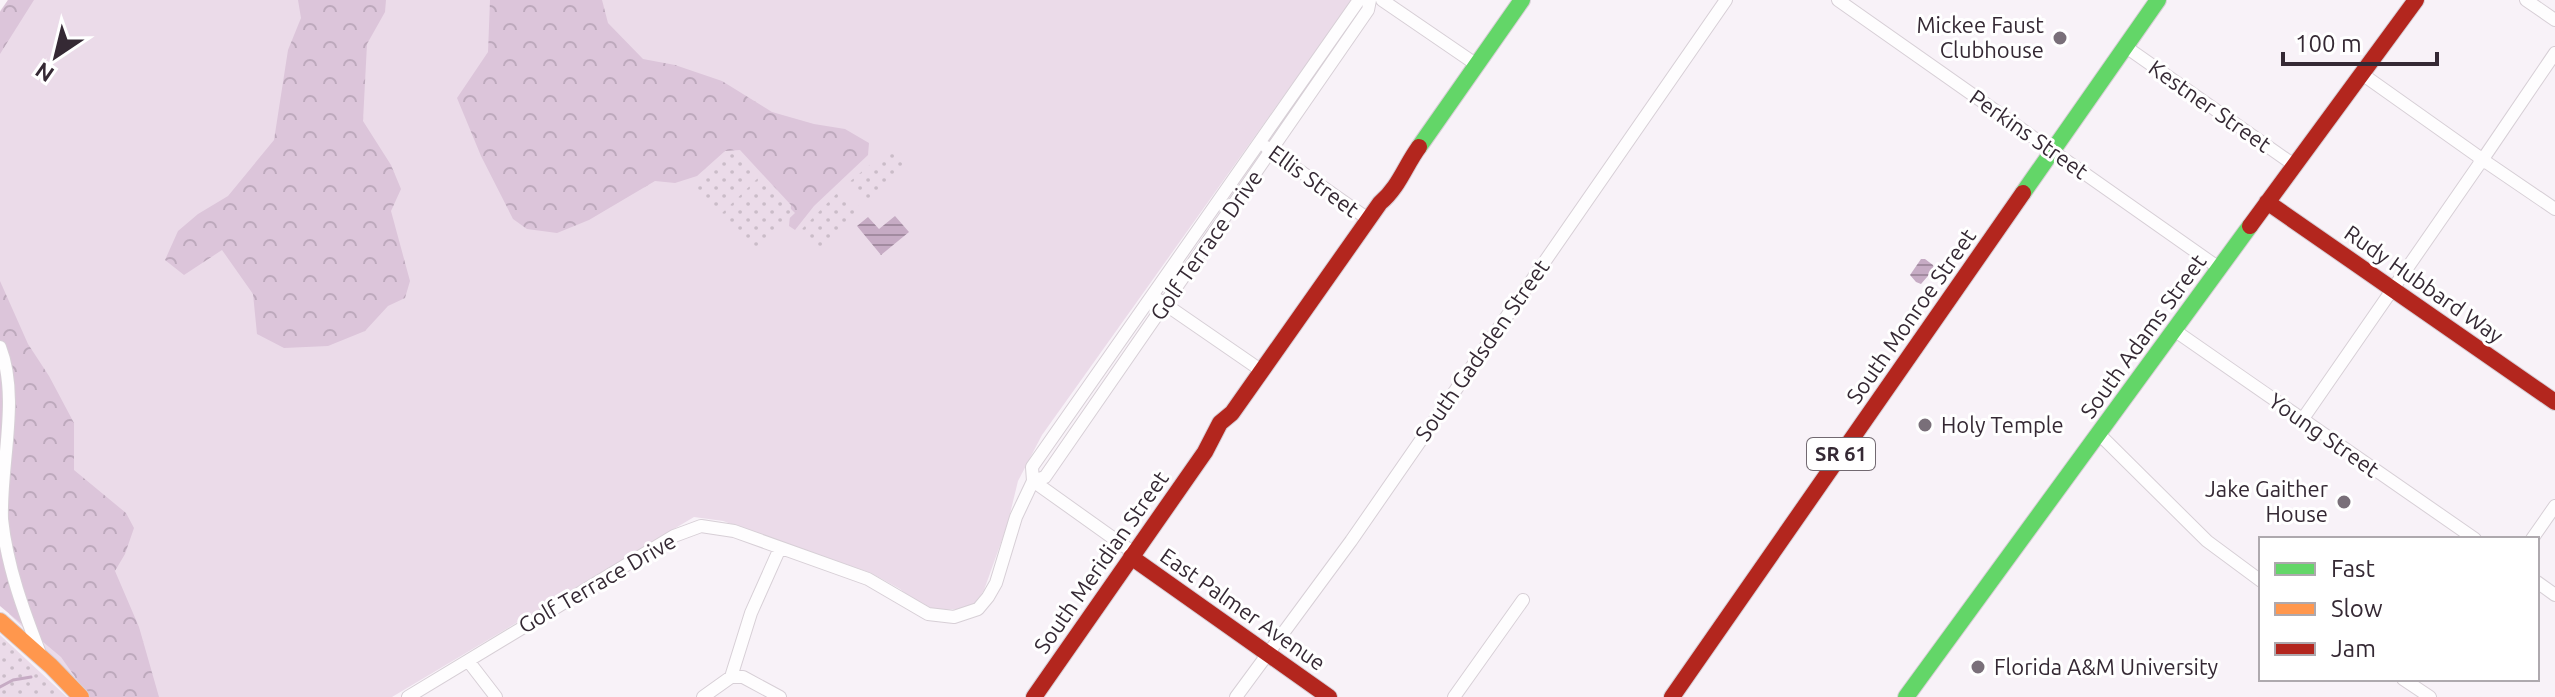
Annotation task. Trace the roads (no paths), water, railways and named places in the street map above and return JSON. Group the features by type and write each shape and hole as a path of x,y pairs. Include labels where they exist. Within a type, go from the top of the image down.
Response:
{"main road":[{"name":"South Meridian Street","path":"1034,697 1205,452 1218,443 1228,429 1232,413 1368,219 1402,181 1407,164 1522,0"},
{"name":"South Monroe Street","path":"1672,697 2158,0"},
{"name":"South Adams Street","path":"1906,697 2416,0"},
{"name":"Rudy Hubbard Way","path":"2267,202 2555,402"},
{"name":"East Palmer Avenue","path":"1132,555 1329,697"},
{"path":"0,621 41,656 81,697"}],"street":[{"name":"Golf Terrace Drive","path":"408,697 674,536 695,528 710,526 725,529 868,579 928,614 945,618 970,614 984,605 996,583 1016,517 1033,481 1032,467 1359,0"},
{"name":"Golf Terrace Drive","path":"1033,481 1045,477 1368,10 1370,0"},
{"path":"1382,0 1477,65"},
{"name":"South Gadsden Street","path":"1236,697 1351,541 1726,0"},
{"name":"Perkins Street","path":"1838,0 2219,268"},
{"path":"2526,0 2555,20"},
{"name":"Kestner Street","path":"2126,47 2294,165"},
{"path":"2302,420 2555,53"},
{"path":"2362,74 2555,209"},
{"name":"Ellis Street","path":"1259,142 1368,219"},
{"path":"1152,295 1262,371"},
{"name":"Young Street","path":"2174,330 2472,537"},
{"path":"0,347 8,385 1,484 2,531 17,590 41,656"},
{"path":"2099,434 2207,541 2259,580"},
{"name":"East Palmer Avenue","path":"1033,481 1132,555"},
{"path":"2533,537 2555,506"},
{"path":"731,677 751,613 780,548"},
{"path":"1454,697 1523,600"},
{"path":"469,662 496,697"},
{"path":"703,697 731,677 743,677 780,697"},
{"path":"2406,681 2430,697"}],"waterway":[{"path":"0,687 13,680 31,677"}],"place":[{"name":"Mickee Faust Clubhouse","path":"2060,38"},
{"name":"Holy Temple","path":"1925,425"},
{"name":"Jake Gaither House","path":"2344,502"},
{"name":"Florida A&M University","path":"1978,667"}]}
